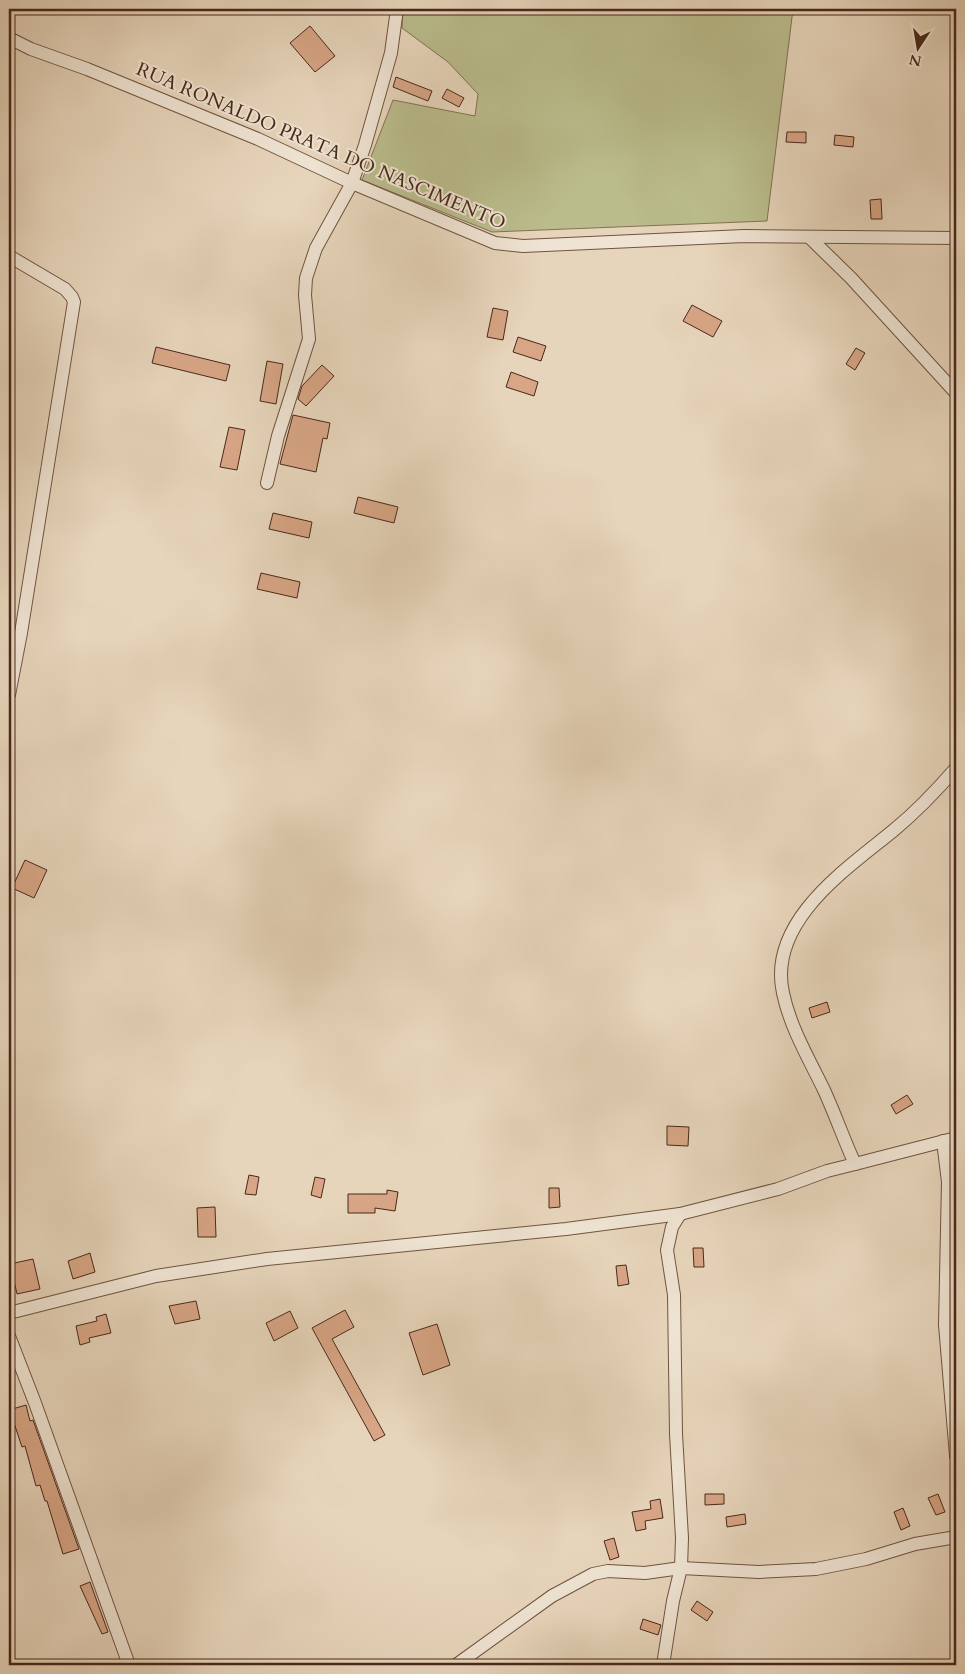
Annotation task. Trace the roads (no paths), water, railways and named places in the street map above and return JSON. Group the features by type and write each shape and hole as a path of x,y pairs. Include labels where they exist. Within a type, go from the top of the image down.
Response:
{"street":[{"path":"267,483 278,436 309,339 305,295 306,278 316,248 352,183 391,53 397,9"},
{"name":"RUA RONALDO PRATA DO NASCIMENTO","path":"9,38 31,49 87,69 258,139 352,183 495,243 510,245 744,236 956,238"},
{"path":"809,237 851,278 956,393"},
{"path":"9,256 65,289 74,302 21,633 9,695"},
{"path":"854,1164 790,1017 780,978 782,959 795,927 824,887 923,804 956,768"},
{"path":"9,1313 156,1276 267,1259 584,1227 680,1214 778,1189 827,1171 956,1138"},
{"path":"943,1141 948,1182 946,1325 956,1456"},
{"path":"663,1665 673,1601 681,1568 682,1538 676,1434 676,1333 674,1295 667,1250 672,1227 680,1214"},
{"path":"9,1336 129,1665"},
{"path":"456,1665 552,1596 593,1574 608,1571 645,1573 681,1568 759,1572 816,1569 866,1559 915,1544 956,1537"}]}
